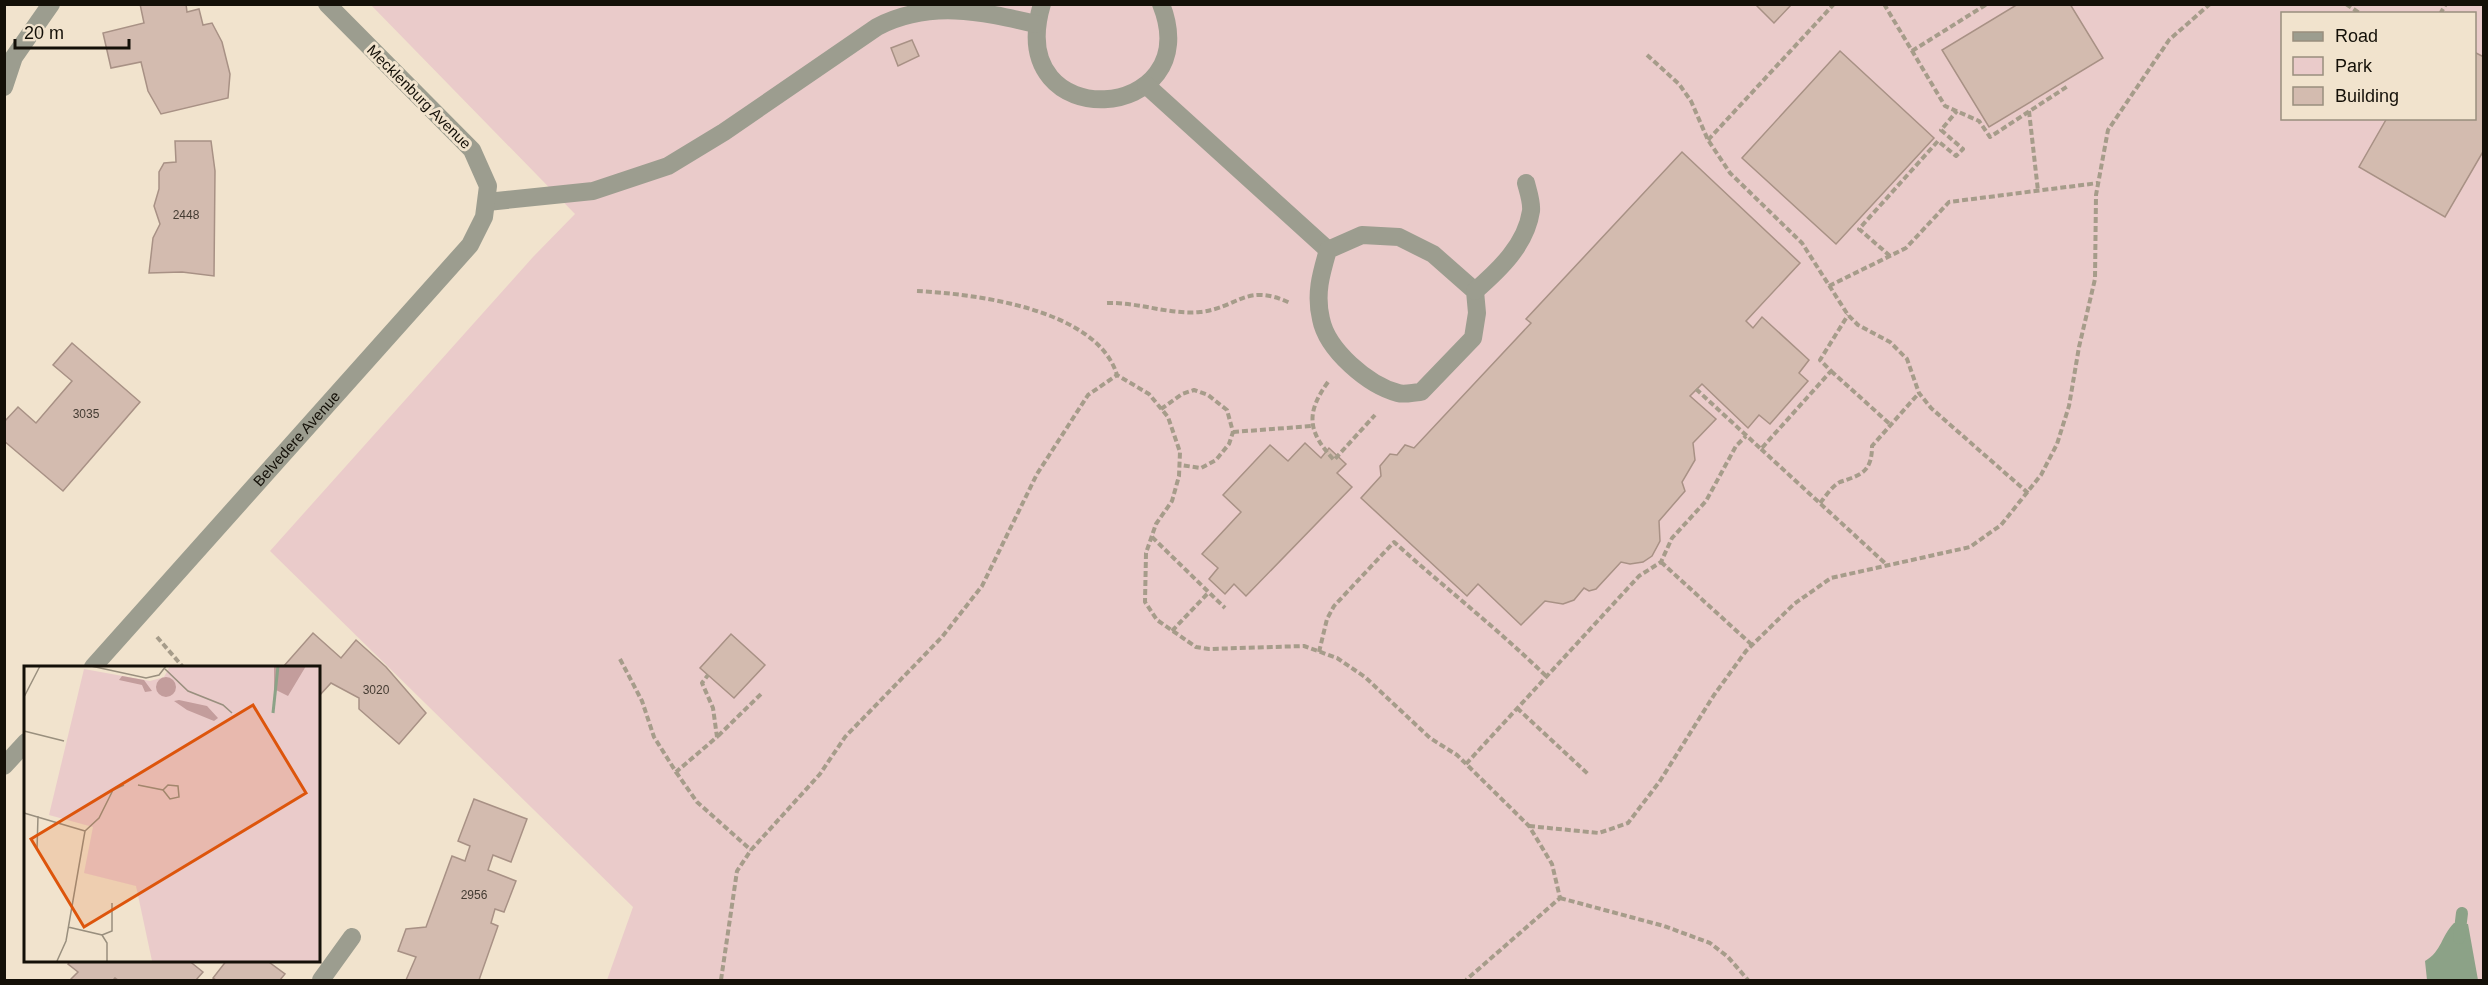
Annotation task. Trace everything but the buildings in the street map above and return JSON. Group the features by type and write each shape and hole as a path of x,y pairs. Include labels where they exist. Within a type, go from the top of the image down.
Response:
{"street":[{"path":"4,87 14,57 51,4"},
{"name":"Mecklenburg Avenue","path":"327,4 472,150 488,186 488,202"},
{"path":"1042,4 1036,24 1036,43 1041,62 1052,79 1068,91 1086,99 1106,101 1126,97 1146,85 1157,72 1166,56 1169,37 1167,18 1161,4"},
{"path":"488,202 593,191 668,166 724,132 891,18 916,9 955,8 1036,24"},
{"path":"1146,85 1328,250"},
{"path":"1475,291 1497,272 1524,237 1531,209 1526,183"},
{"name":"Belvedere Avenue","path":"94,666 470,245 484,217 488,202"},
{"path":"1362,235 1399,237 1433,254 1475,291 1477,312 1473,338 1421,392 1400,394 1371,382 1342,357 1321,320 1318,283 1328,250 1362,235"},
{"path":"4,766 24,744"},
{"path":"321,981 352,937"}],"path":[{"path":"1708,140 1834,4"},
{"path":"1884,4 1945,106 1980,121 1990,137 2068,86"},
{"path":"1912,51 1987,4"},
{"path":"1529,826 1599,833 1628,823 1660,781 1714,695 1752,645 1794,604 1831,578 1970,548 2001,525 2028,493 2041,476 2057,444 2069,406 2079,348 2095,279 2098,183 2108,130 2169,40 2210,4"},
{"path":"1647,55 1679,84 1691,101 1708,140 1730,173 1802,243 1848,315 1858,325 1890,342 1907,358 1919,393 1931,408 2028,493"},
{"path":"1890,256 1859,229 1938,141 1956,156 1963,149 1941,130 1957,111"},
{"path":"2029,111 2038,191"},
{"path":"1829,286 1912,243 1949,202 2098,183"},
{"path":"917,291 996,300 1044,312 1081,332 1113,362 1117,375 1149,394 1168,417 1180,452 1180,465 1172,501 1156,524 1146,553 1145,602 1157,620 1196,647 1209,649 1304,646 1337,658 1365,677 1430,738 1457,754 1529,826 1552,864 1560,898"},
{"path":"1107,303 1129,302 1185,313 1204,312 1239,297 1262,293 1291,303"},
{"path":"1848,315 1820,360 1891,425"},
{"path":"1761,449 1831,371"},
{"path":"721,981 737,871 751,850 820,774 845,737 942,638 982,586 1037,474 1088,395 1117,375"},
{"path":"1330,378 1313,408 1312,426 1319,444 1334,460 1379,410"},
{"path":"1696,389 1887,566"},
{"path":"1161,409 1182,394 1194,390 1208,395 1227,410 1233,432 1229,444 1216,460 1201,468 1180,465"},
{"path":"1820,503 1838,482 1858,477 1867,468 1872,458 1872,446 1919,393"},
{"path":"1233,432 1312,426"},
{"path":"1466,764 1639,576 1661,562 1672,538 1706,501 1736,446 1746,436"},
{"path":"1152,537 1225,608"},
{"path":"1319,652 1334,606 1394,542 1461,603 1502,633 1547,677"},
{"path":"1661,562 1752,645"},
{"path":"1172,631 1209,592"},
{"path":"136,619 165,644 182,666"},
{"path":"620,659 642,701 654,737 676,772 697,802 751,850"},
{"path":"708,675 702,683 713,708 717,737"},
{"path":"676,772 717,737 761,694"},
{"path":"1517,708 1588,774"},
{"path":"1466,981 1560,898"},
{"path":"1560,898 1664,926 1710,943 1728,957 1748,981"}],"green space":[{"path":"371,5 2483,5 2483,980 607,980 633,907 270,551 533,257 575,214"}],"shaded area":[{"path":"2454,923 2468,924 2478,980 2427,980 2425,961 2435,953"}],"waterway":[{"path":"2459,938 2462,913"}]}
